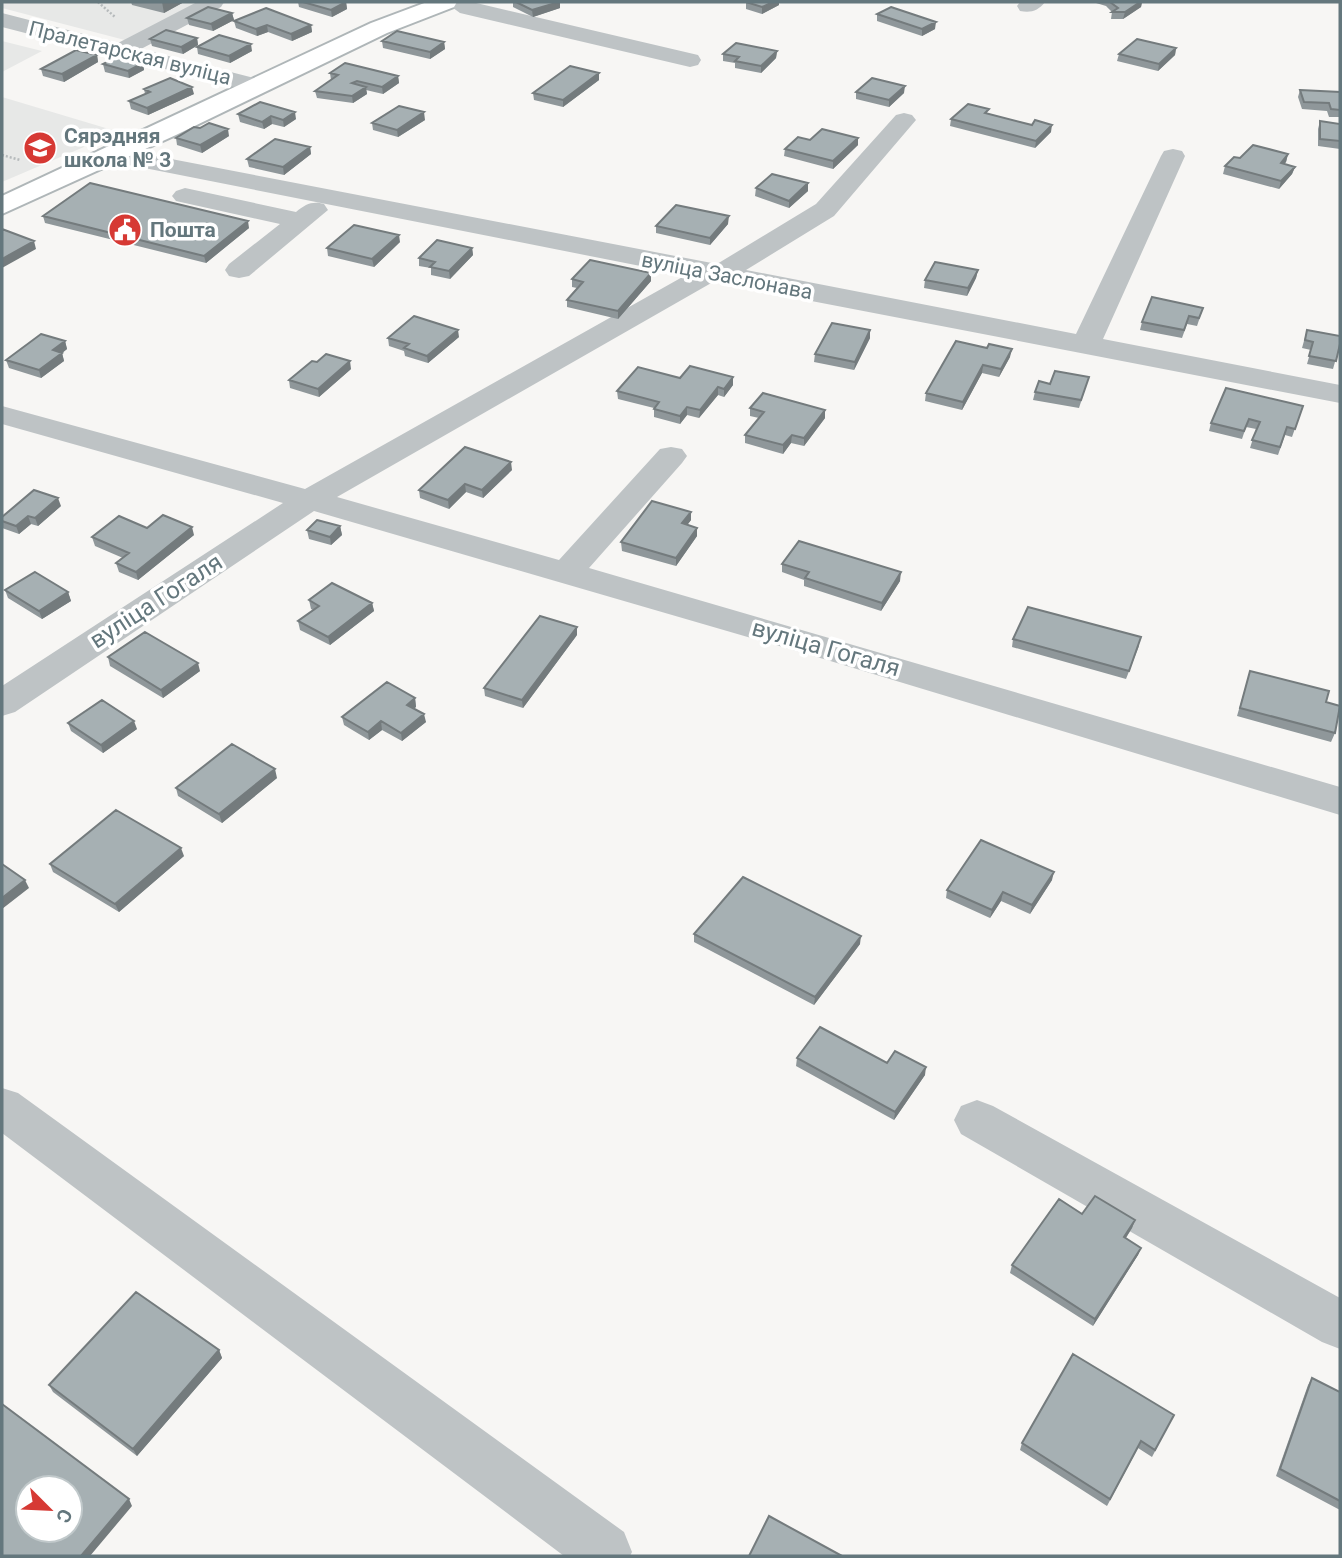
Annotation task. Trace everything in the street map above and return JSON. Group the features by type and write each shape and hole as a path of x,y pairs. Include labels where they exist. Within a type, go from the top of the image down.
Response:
{"main road":[{"name":"Пралетарская вуліца","path":"2,206 390,23 446,2"}],"street":[{"path":"121,51 213,2"},
{"path":"456,2 468,8 542,27 690,60"},
{"name":"Пралетарская вуліца","path":"2,20 258,86"},
{"name":"вуліца Гогаля","path":"2,703 311,499 825,210 904,120"},
{"name":"вуліца Заслонава","path":"114,155 1340,394"},
{"path":"1086,344 1173,156"},
{"path":"186,196 301,221"},
{"path":"239,270 330,198"},
{"name":"вуліца Гогаля","path":"2,415 311,499 1027,706 1340,802"},
{"path":"566,573 671,456"},
{"path":"2,1107 604,1552"},
{"path":"977,1120 1340,1325"}],"shaded area":[{"path":"2,2 227,2 144,45 2,8"},
{"path":"2,41 42,51 2,72"},
{"name":"Сярэдняя школа № 3","path":"2,97 119,132 2,182"}],"building":[{"path":"303,2 346,2 331,10"},
{"path":"516,2 559,2 532,10"},
{"path":"746,2 773,2 762,7"},
{"path":"1110,2 1140,2 1125,12 1112,12 1118,8"},
{"path":"208,7 232,13 211,24 187,18"},
{"path":"891,7 936,22 922,29 877,14"},
{"path":"266,8 311,25 291,34 267,25 256,29 234,21"},
{"path":"166,30 197,38 181,47 150,39"},
{"path":"397,31 444,42 430,52 382,41"},
{"path":"219,35 251,44 229,56 197,47"},
{"path":"1137,39 1176,48 1159,64 1119,54"},
{"path":"736,43 777,51 761,66 735,61 739,57 723,54"},
{"path":"76,50 97,55 62,74 41,69"},
{"path":"119,56 143,63 128,71 103,64"},
{"path":"345,63 398,76 382,87 357,81 352,83 366,87 352,96 315,91 338,75 330,73"},
{"path":"570,66 599,73 563,100 533,93"},
{"path":"170,78 192,87 147,108 129,101 150,92 144,89"},
{"path":"872,78 905,86 889,100 856,92"},
{"path":"1300,90 1340,92 1340,110 1331,109 1329,103 1304,102"},
{"path":"260,102 295,112 283,120 271,116 262,122 238,114"},
{"path":"968,104 989,109 985,113 1032,125 1035,120 1052,125 1036,141 951,119"},
{"path":"399,106 424,112 397,130 372,123"},
{"path":"1320,121 1340,124 1340,141 1320,139"},
{"path":"209,123 228,129 200,145 176,138 194,127 200,128"},
{"path":"822,129 858,138 833,161 785,149 798,137 810,140"},
{"path":"275,139 310,147 283,167 247,159"},
{"path":"1253,145 1288,154 1281,163 1295,167 1281,181 1225,166 1234,157 1240,158"},
{"path":"772,174 808,183 789,201 756,188"},
{"path":"90,183 248,221 204,256 43,216"},
{"path":"676,205 729,216 710,238 656,226"},
{"path":"354,225 399,235 372,259 327,248"},
{"path":"2,229 34,241 2,259"},
{"path":"437,240 472,248 449,271 430,267 435,262 419,258"},
{"path":"590,260 651,273 618,311 567,300 583,282 572,279"},
{"path":"935,262 978,270 968,288 925,280"},
{"path":"1152,297 1203,308 1199,318 1189,316 1184,330 1142,322"},
{"path":"414,316 458,330 427,356 404,348 409,344 388,338"},
{"path":"832,323 870,330 855,362 815,354"},
{"path":"1307,330 1340,336 1336,361 1309,356 1313,342 1305,340"},
{"path":"41,334 65,341 53,350 62,353 39,370 6,360"},
{"path":"956,341 987,348 989,344 1012,349 1001,369 983,365 963,402 926,393"},
{"path":"326,354 350,361 318,389 289,380 312,361 317,362"},
{"path":"690,366 733,377 724,389 718,387 700,410 687,407 680,416 654,409 659,402 617,391 638,367 680,378"},
{"path":"1055,371 1089,377 1081,400 1035,392 1039,381 1050,384"},
{"path":"1226,388 1303,406 1295,429 1287,427 1280,447 1252,440 1260,422 1249,419 1244,431 1211,423"},
{"path":"763,393 825,410 804,438 792,435 783,445 745,435 764,412 750,408"},
{"path":"465,447 511,462 482,490 465,484 448,500 419,490"},
{"path":"34,490 58,498 35,518 28,516 16,526 2,521 2,517"},
{"path":"652,501 691,512 682,523 697,528 676,558 621,542"},
{"path":"163,515 192,527 136,572 116,563 129,553 92,537 119,516 147,528"},
{"path":"317,520 340,526 330,537 307,530"},
{"path":"799,541 901,572 882,603 805,578 809,572 782,564"},
{"path":"35,572 68,592 39,611 5,590"},
{"path":"332,583 372,603 328,637 298,621 319,606 309,600"},
{"path":"1028,607 1141,637 1129,671 1013,639"},
{"path":"540,616 577,627 522,700 484,688"},
{"path":"145,632 198,663 161,690 108,657"},
{"path":"1250,671 1329,691 1326,702 1340,706 1335,733 1240,708"},
{"path":"387,682 415,698 407,705 424,714 401,733 381,721 368,732 342,717"},
{"path":"102,700 134,721 101,745 68,723"},
{"path":"232,744 275,769 219,814 176,788"},
{"path":"116,810 181,848 115,904 50,864"},
{"path":"981,840 1054,872 1032,905 1003,892 992,910 947,890"},
{"path":"2,864 25,880 2,898"},
{"path":"743,877 861,936 815,997 694,934"},
{"path":"820,1027 887,1063 895,1051 926,1067 895,1112 797,1058"},
{"path":"1095,1196 1135,1220 1124,1237 1141,1248 1095,1319 1012,1265 1059,1199 1082,1214"},
{"path":"136,1292 219,1350 133,1449 49,1385"},
{"path":"1073,1354 1174,1415 1155,1450 1141,1441 1110,1499 1022,1443"},
{"path":"1312,1378 1340,1392 1340,1501 1280,1469"},
{"path":"2,1404 129,1499 81,1556 2,1556"},
{"path":"769,1516 842,1556 749,1556"}],"place":[{"name":"Сярэдняя школа № 3","path":"40,148"},
{"name":"Пошта","path":"125,230"}]}
